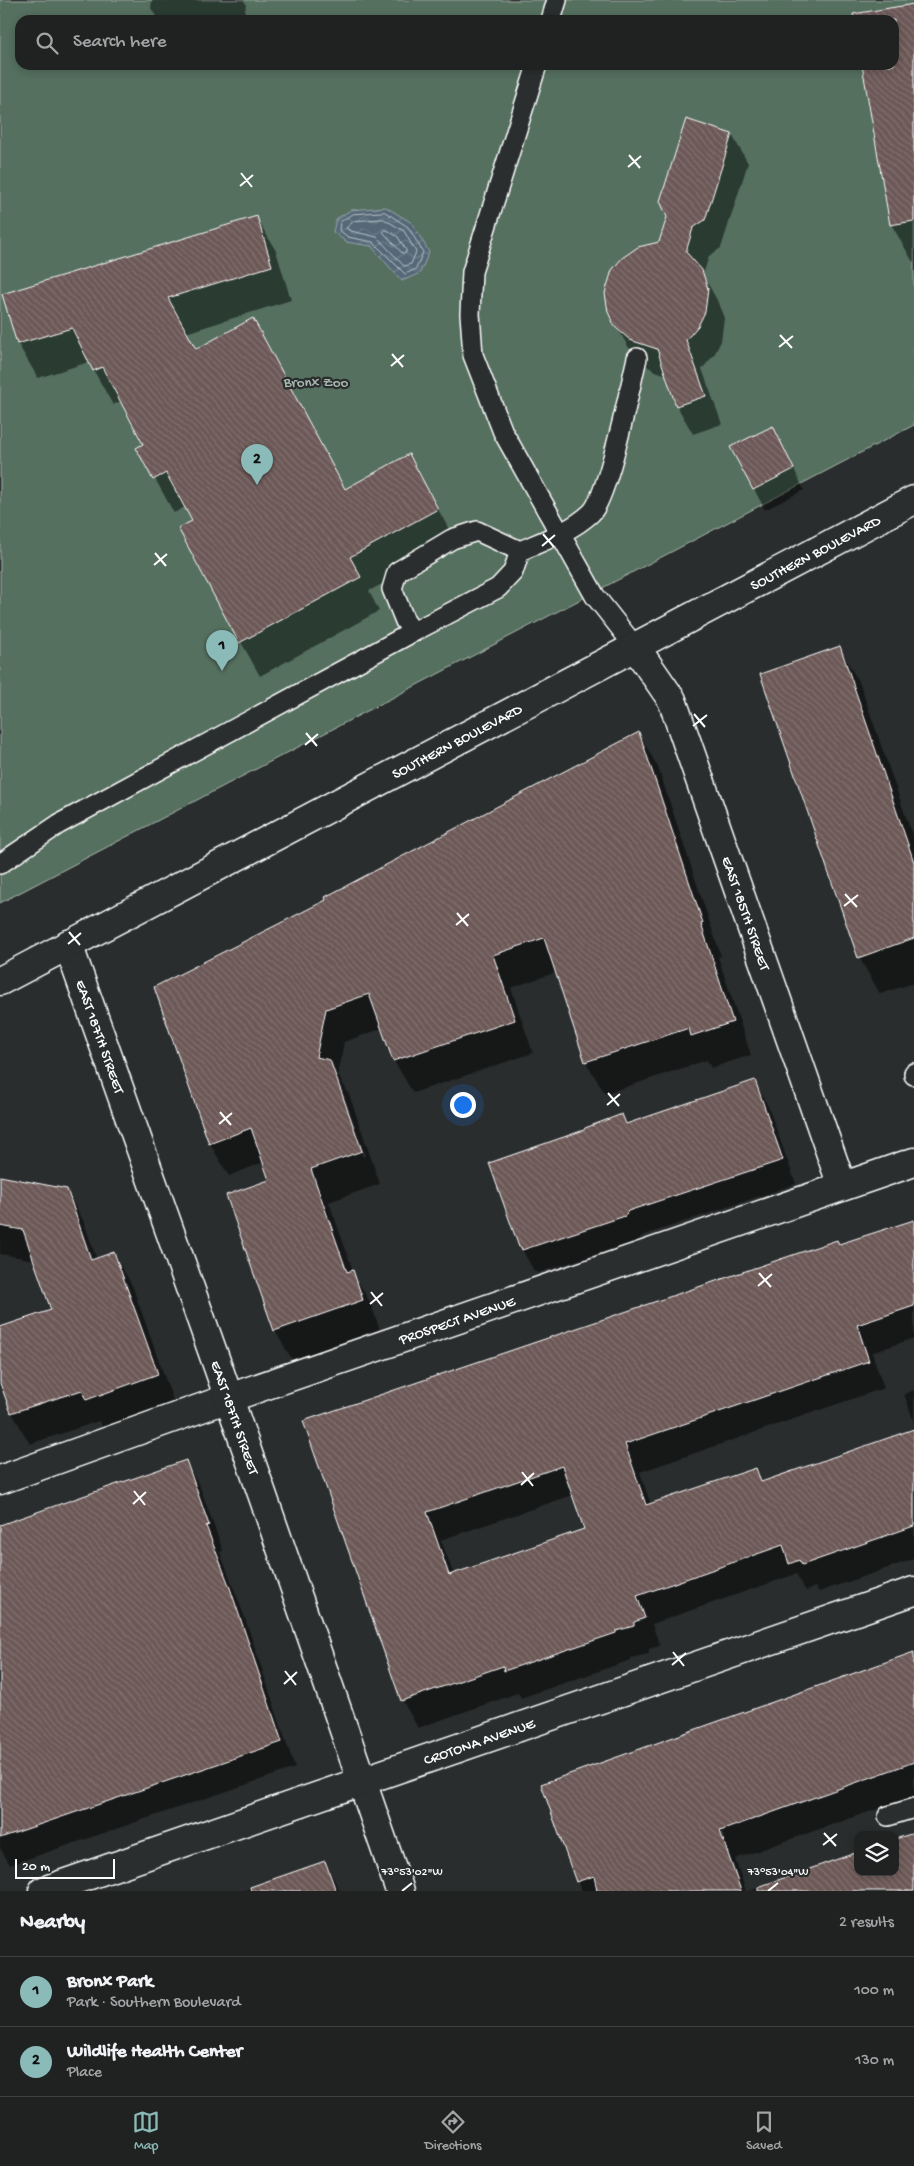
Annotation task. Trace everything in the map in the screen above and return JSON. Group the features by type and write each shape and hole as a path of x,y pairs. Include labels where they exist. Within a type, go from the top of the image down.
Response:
{"street":[{"name":"SOUTHERN BOULEVARD","path":"0,981 636,648 914,500"},
{"name":"EAST 185TH STREET","path":"636,648 672,700 842,1186"},
{"name":"EAST 187TH STREET","path":"68,944 229,1398 400,1891"},
{"name":"PROSPECT AVENUE","path":"0,1480 229,1398 914,1162"},
{"name":"CROTONA AVENUE","path":"43,1891 914,1591"}],"lane":[{"path":"553,15 558,0"},
{"path":"535,70 472,272 470,314 473,355 503,432 595,596 636,648"},
{"path":"413,632 392,589 397,572 452,539 477,531 520,551 560,534 592,512 606,481 637,358"},
{"path":"0,864 59,824 498,588 513,572 520,551"},
{"path":"888,1816 914,1808"}],"green space":[{"name":"Bronx Zoo","path":"0,0 914,0 914,425 0,903"}],"water":[{"path":"386,207 412,223 429,252 420,273 402,281 371,246 346,242 333,232 336,219 351,210"}],"building":[{"path":"914,4 914,221 890,225 863,70 899,70 899,15 853,14"},
{"path":"686,119 732,134 705,220 693,228 686,252 702,270 708,289 705,312 698,326 686,340 706,396 676,406 657,349 630,340 615,327 608,312 605,293 612,270 622,258 638,247 659,242 667,217 660,201"},
{"path":"257,216 272,266 168,298 196,349 253,318 345,489 409,454 438,509 350,557 361,577 239,643 178,528 192,521 166,473 153,480 136,448 143,444 102,367 93,371 72,328 17,344 2,294"},
{"path":"773,426 794,469 753,490 730,447"},
{"path":"840,646 914,862 914,938 858,958 760,674"},
{"path":"639,732 703,923 701,924 733,1022 691,1036 689,1028 585,1062 544,938 493,955 515,1020 393,1061 369,994 326,1009 316,1057 330,1060 362,1151 311,1169 347,1272 353,1270 363,1300 274,1331 226,1195 269,1180 251,1128 209,1144 154,987 326,900 325,897"},
{"path":"755,1080 783,1160 628,1211 625,1216 522,1250 519,1247 489,1163 584,1130 622,1114 626,1124"},
{"path":"0,1176 67,1189 91,1260 114,1252 158,1374 86,1400 82,1390 11,1413 0,1383 0,1327 51,1310 23,1230 0,1226"},
{"path":"914,1220 914,1306 857,1325 869,1361 625,1444 646,1505 756,1468 761,1482 914,1429 914,1526 802,1565 799,1560 789,1564 783,1545 637,1596 645,1618 634,1622 634,1626 504,1671 503,1666 401,1701 303,1421 837,1240 839,1244","holes":["562,1466 584,1529 449,1575 427,1512"]},
{"path":"186,1460 209,1525 206,1526 230,1588 282,1742 0,1838 0,1525"},
{"path":"914,1652 914,1762 720,1831 741,1891 597,1891 594,1876 576,1882 541,1784"},
{"path":"914,1833 914,1891 758,1891 758,1887 854,1853 854,1876 899,1876 899,1838"},
{"path":"325,1861 336,1891 251,1891 250,1887"}],"place":[{"name":"Wildlife Health Center","path":"257,485"},
{"name":"Bronx Park","path":"222,671"}]}
